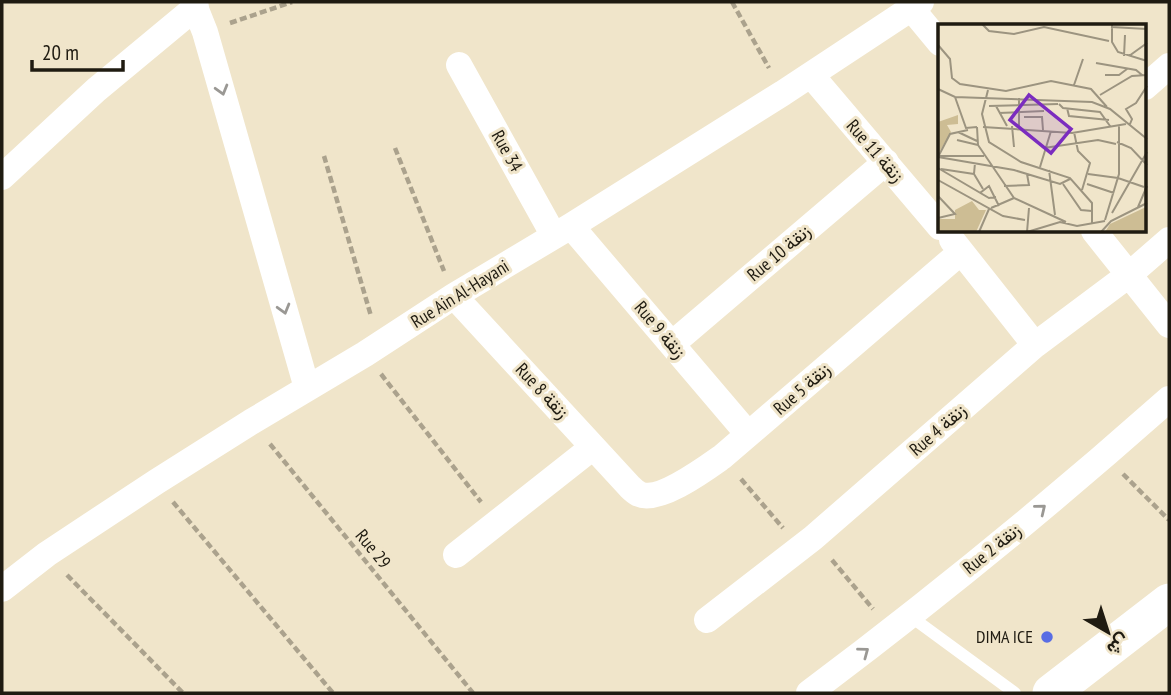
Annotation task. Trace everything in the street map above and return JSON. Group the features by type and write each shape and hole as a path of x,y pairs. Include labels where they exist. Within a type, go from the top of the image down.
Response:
{"main road":[{"path":"1051,693 1169,602"}],"street":[{"path":"2,177 194,4 205,32 307,388"},
{"path":"916,5 938,40"},
{"name":"Rue Ain Al-Hayani","path":"2,589 47,554 156,482 783,93 916,5"},
{"name":"Rue 34","path":"459,65 563,231"},
{"path":"1146,86 1169,66"},
{"name":"Rue 11 زنقة","path":"811,75 938,224"},
{"name":"Rue 10 زنقة","path":"672,345 886,162"},
{"name":"Rue 9 زنقة","path":"563,231 672,345 748,434"},
{"path":"946,233 1035,345"},
{"path":"1096,233 1169,325"},
{"name":"Rue 4 زنقة","path":"707,620 807,542 1035,345 1130,274 1169,240"},
{"name":"Rue 5 زنقة","path":"630,487 641,495 660,493 683,483 722,457 961,252"},
{"name":"Rue 8 زنقة","path":"454,296 630,487"},
{"name":"Rue 2 زنقة","path":"810,693 901,624 1169,400"},
{"path":"456,555 593,447"}],"lane":[{"path":"901,624 1015,693"}],"path":[{"path":"205,32 292,2"},
{"path":"732,2 783,93"},
{"path":"395,148 454,296"},
{"path":"324,156 372,350 498,523"},
{"name":"Rue 29","path":"251,422 473,693"},
{"path":"1105,456 1169,520"},
{"path":"722,457 807,542 901,624"},
{"path":"156,482 334,693"},
{"path":"47,554 183,693"}],"place":[{"name":"DIMA ICE","path":"1047,637"}]}
